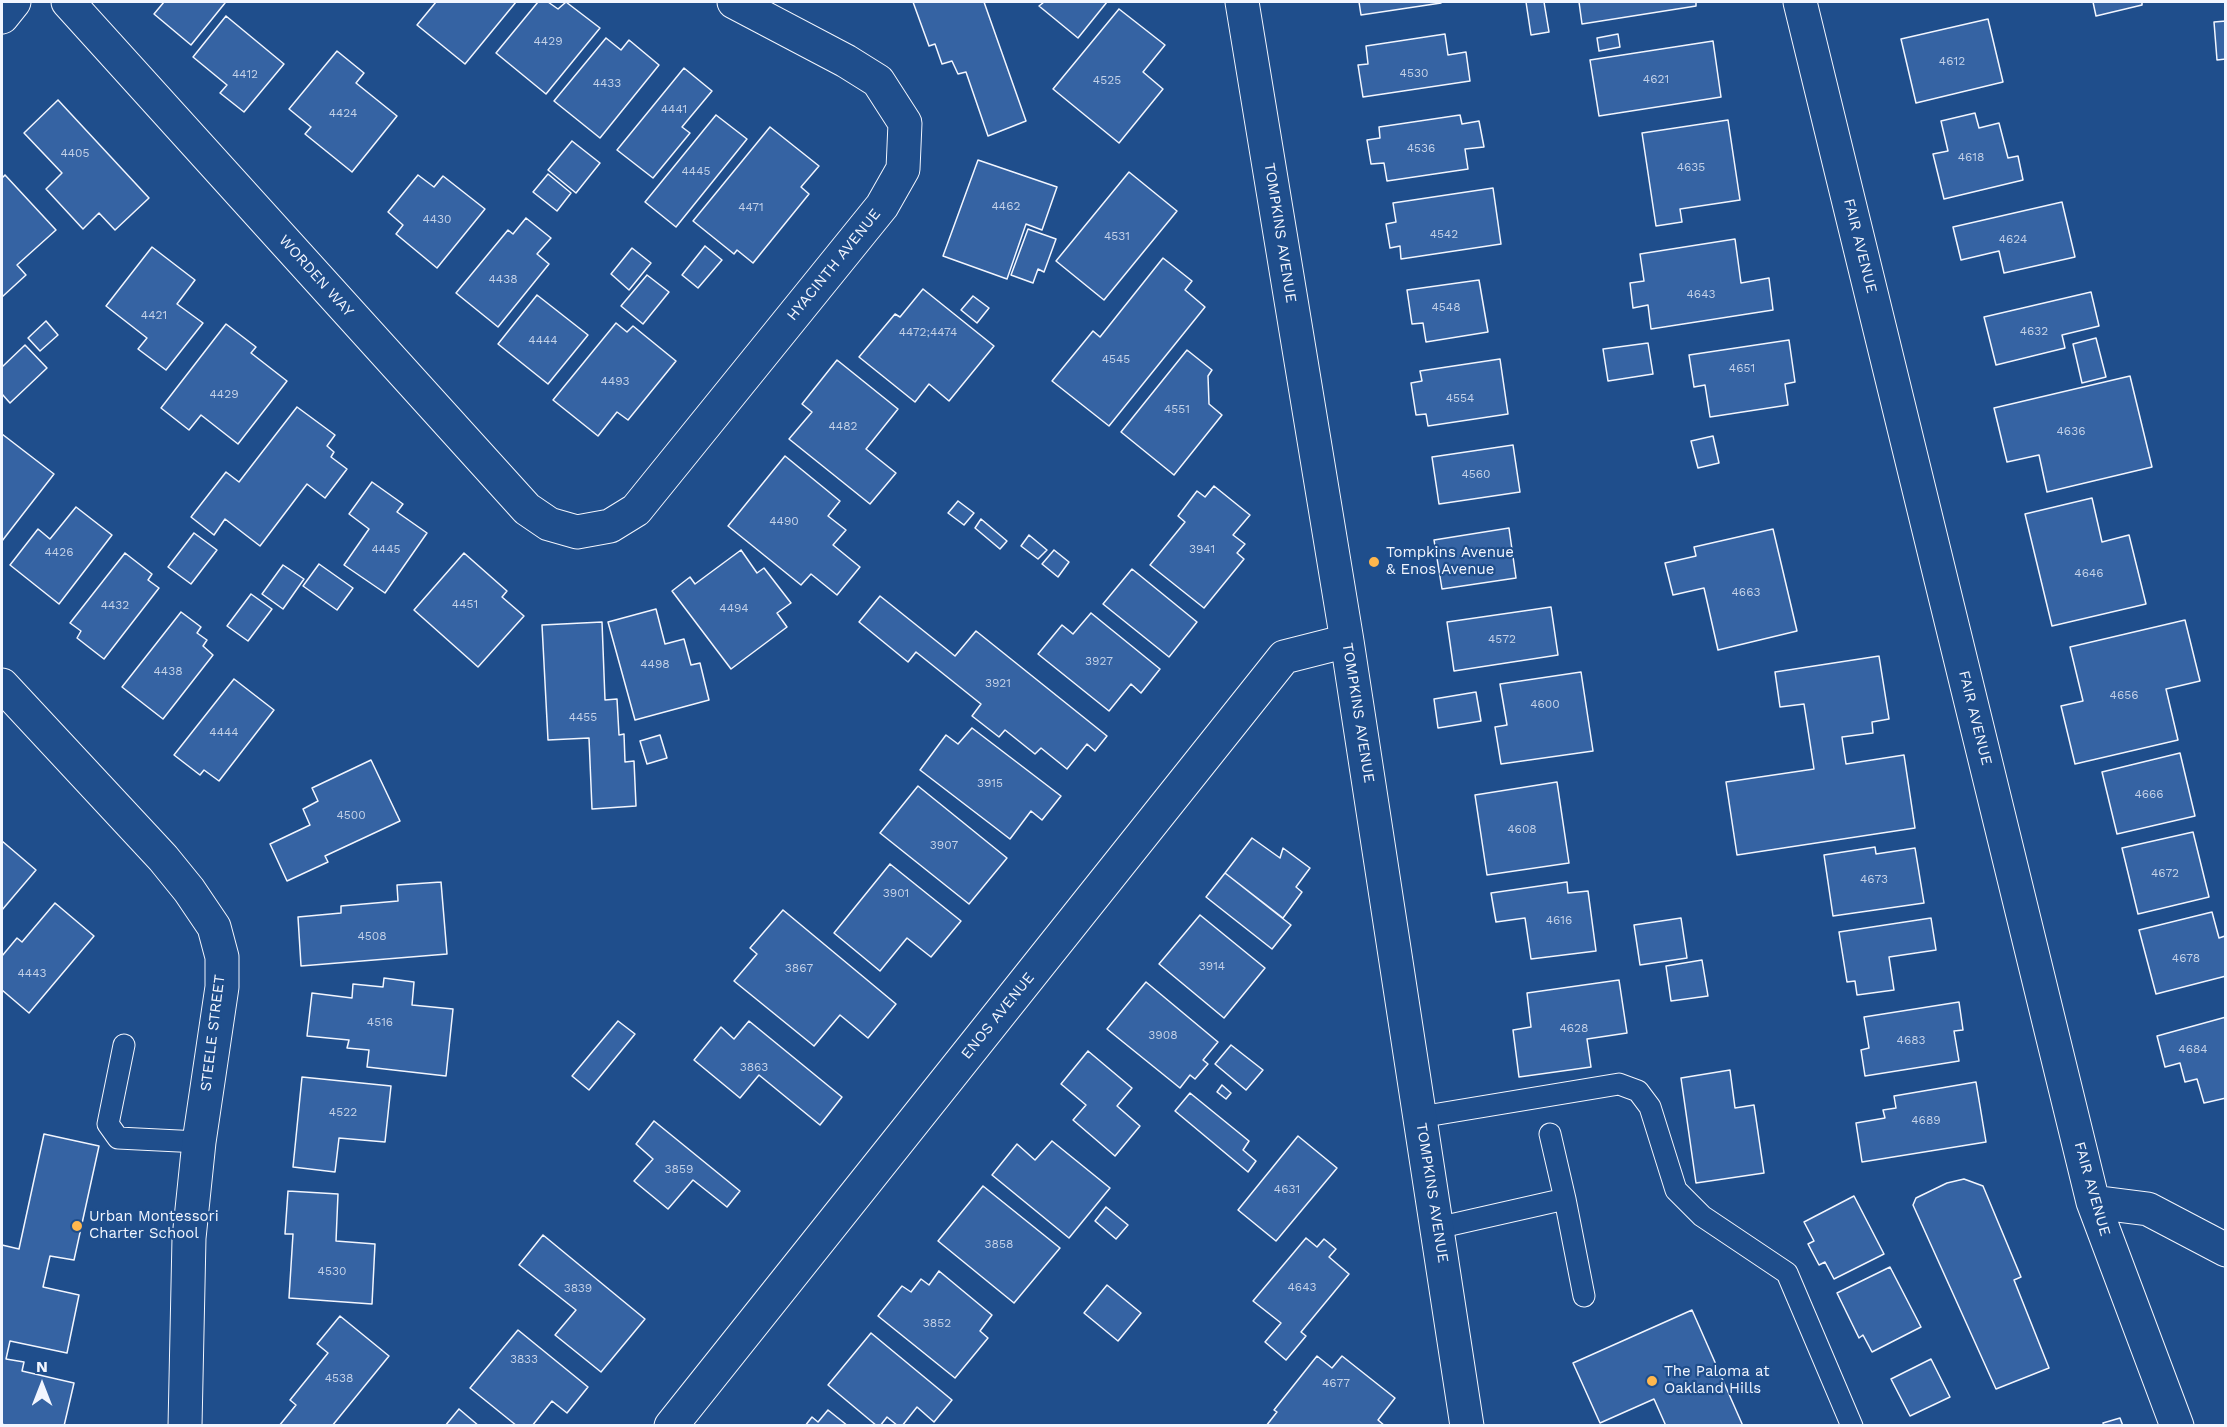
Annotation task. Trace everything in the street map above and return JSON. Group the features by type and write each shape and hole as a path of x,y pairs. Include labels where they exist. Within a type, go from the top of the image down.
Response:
{"street":[{"path":"2,17 14,2"},
{"name":"WORDEN WAY","path":"68,2 527,509 549,524 577,532"},
{"name":"HYACINTH AVENUE","path":"577,532 610,526 636,510 882,206 903,170 905,123 878,81 846,61 734,2"},
{"name":"TOMPKINS AVENUE","path":"1242,2 1347,641 1467,1425"},
{"name":"FAIR AVENUE","path":"1800,2 2093,1202 2177,1425"},
{"name":"ENOS AVENUE","path":"671,1425 1284,657 1347,641"},
{"name":"STEELE STREET","path":"2,685 163,858 189,890 214,927 222,957 222,987 199,1142 189,1238 185,1425"},
{"path":"2093,1202 2148,1209 2226,1250"}],"lane":[{"path":"124,1045 108,1124 118,1138 199,1142"},
{"path":"1420,1117 1619,1084 1638,1091 1650,1107 1676,1190 1702,1216 1787,1273 1852,1425"},
{"path":"1550,1134 1584,1296"},
{"path":"1437,1228 1565,1198"}],"building":[{"path":"164,2 225,3 191,45 154,14"},
{"path":"436,2 516,2 465,64 417,25"},
{"path":"538,2 548,2 558,9 566,2 600,28 546,94 496,53"},
{"path":"913,2 984,2 1026,121 988,136 966,72 958,74 952,61 942,64 935,44 929,46"},
{"path":"1044,2 1107,2 1078,38 1039,6"},
{"path":"1359,2 1441,2 1441,3 1361,15"},
{"path":"1526,2 1544,2 1549,32 1531,35"},
{"path":"1579,2 1696,2 1696,6 1582,24"},
{"path":"2093,2 2142,2 2142,5 2096,16"},
{"path":"1119,9 1165,45 1143,72 1163,89 1119,143 1053,89"},
{"path":"226,16 284,64 244,112 220,93 227,85 193,57"},
{"path":"1988,19 2003,82 1916,103 1901,39"},
{"path":"2226,21 2226,59 2217,60 2214,22"},
{"path":"1445,34 1448,55 1466,52 1470,81 1363,97 1358,65 1368,64 1366,46"},
{"path":"1618,34 1620,47 1599,51 1597,38"},
{"path":"606,38 621,50 629,40 659,65 600,138 554,101"},
{"path":"1713,41 1721,97 1599,116 1590,60"},
{"path":"337,51 364,73 356,83 397,116 352,172 305,134 311,127 289,109"},
{"path":"684,68 712,91 682,127 690,133 653,178 617,150"},
{"path":"58,100 149,198 115,230 99,213 83,229 46,189 62,173 24,133"},
{"path":"1975,113 1979,128 1999,123 2008,158 2018,156 2023,180 1944,199 1933,154 1948,151 1941,121"},
{"path":"716,115 747,139 676,227 645,202"},
{"path":"1460,115 1462,124 1479,121 1484,147 1465,149 1468,169 1387,181 1384,163 1371,164 1367,140 1380,138 1379,127"},
{"path":"1728,120 1740,200 1680,209 1682,222 1656,226 1642,133"},
{"path":"770,127 819,166 801,187 809,194 753,263 737,250 734,254 693,221"},
{"path":"572,141 600,163 576,193 548,170"},
{"path":"978,160 1057,187 1042,230 1026,224 1007,279 943,256"},
{"path":"1129,172 1177,211 1104,300 1056,261"},
{"path":"548,174 571,193 557,211 533,192"},
{"path":"5,175 56,230 17,265 26,275 2,297 2,178"},
{"path":"418,175 434,187 443,176 485,209 437,268 396,234 403,225 388,212"},
{"path":"1493,188 1501,244 1401,259 1400,246 1390,248 1386,224 1396,222 1393,203"},
{"path":"2062,202 2075,257 2004,273 1999,251 1961,260 1953,227"},
{"path":"526,218 551,238 537,254 549,264 498,327 456,293 508,230 513,234"},
{"path":"1028,229 1056,239 1044,272 1038,269 1033,283 1011,275"},
{"path":"1735,239 1741,283 1769,278 1773,310 1651,329 1648,305 1633,308 1630,283 1644,281 1640,254"},
{"path":"705,246 722,260 698,288 682,275"},
{"path":"152,247 195,280 177,304 203,323 166,370 138,349 147,338 106,306"},
{"path":"632,248 651,263 629,290 611,274"},
{"path":"1163,258 1192,281 1185,290 1205,307 1109,426 1052,381 1093,331 1100,337"},
{"path":"647,275 669,292 643,324 621,306"},
{"path":"1479,280 1488,332 1426,342 1423,323 1412,324 1407,290"},
{"path":"923,289 994,346 949,401 929,384 915,402 859,357 895,314 900,317"},
{"path":"2091,292 2099,326 2062,335 2065,348 1996,365 1984,317"},
{"path":"537,295 588,335 548,384 498,344"},
{"path":"973,296 989,308 977,323 961,310"},
{"path":"46,321 58,335 40,351 28,338"},
{"path":"616,323 627,332 633,326 676,361 628,420 617,412 598,436 553,400"},
{"path":"226,324 256,347 251,353 287,381 238,444 201,415 189,430 161,408"},
{"path":"2096,338 2106,377 2082,383 2073,344"},
{"path":"1789,340 1795,382 1785,384 1788,405 1710,417 1705,385 1694,387 1689,355"},
{"path":"1648,343 1653,374 1608,381 1603,349"},
{"path":"25,345 47,368 10,403 2,394 2,367"},
{"path":"1187,350 1212,370 1208,376 1209,404 1222,415 1174,475 1121,432"},
{"path":"1500,359 1508,414 1428,426 1426,414 1416,415 1411,383 1422,381 1420,371"},
{"path":"837,360 898,409 866,449 896,473 870,504 789,439 812,412 802,404"},
{"path":"2130,376 2152,467 2047,492 2039,455 2007,462 1994,408"},
{"path":"297,407 335,435 327,446 334,452 331,457 347,469 325,498 307,484 260,546 225,519 214,535 191,517 226,472 239,482"},
{"path":"2,434 54,474 2,541"},
{"path":"1713,436 1719,463 1698,468 1691,441"},
{"path":"1513,445 1520,492 1439,504 1432,457"},
{"path":"785,456 840,501 828,516 846,530 833,545 860,567 837,595 811,574 801,585 728,526"},
{"path":"372,482 403,504 397,512 427,533 385,593 344,565 369,529 349,514"},
{"path":"1214,486 1250,515 1233,535 1245,544 1237,553 1244,559 1204,608 1150,565 1185,522 1178,516 1197,491 1205,497"},
{"path":"2092,498 2102,542 2129,535 2146,604 2052,626 2025,514"},
{"path":"958,501 974,513 964,525 948,513"},
{"path":"76,507 112,535 59,604 10,565 38,529 50,539"},
{"path":"981,519 1007,541 1000,549 975,528"},
{"path":"1509,528 1516,578 1442,589 1434,540"},
{"path":"1773,529 1797,631 1718,650 1704,588 1673,595 1665,563 1696,556 1694,547"},
{"path":"194,533 217,550 191,584 168,567"},
{"path":"1029,535 1047,550 1038,559 1021,546"},
{"path":"741,550 757,573 764,568 791,603 777,613 787,627 731,669 672,591 690,577 695,584"},
{"path":"1054,550 1069,562 1058,577 1042,564"},
{"path":"125,553 152,574 148,580 159,588 104,659 77,638 81,631 70,623"},
{"path":"464,553 507,591 502,597 524,616 478,667 414,610"},
{"path":"319,564 353,588 337,610 303,586"},
{"path":"283,565 304,579 283,609 262,594"},
{"path":"1132,569 1197,622 1169,657 1103,604"},
{"path":"251,594 272,609 248,641 227,626"},
{"path":"880,596 955,656 976,631 1107,736 1095,751 1087,744 1067,769 1041,748 1035,754 1005,730 999,737 972,716 981,704 916,652 908,662 859,622"},
{"path":"1551,607 1558,655 1454,671 1447,622"},
{"path":"656,609 665,644 684,639 691,665 700,663 709,700 635,720 608,622"},
{"path":"181,612 201,627 197,633 207,640 203,646 213,655 163,719 122,687"},
{"path":"1091,613 1160,669 1141,693 1131,684 1109,711 1038,654 1062,625 1073,634"},
{"path":"2185,620 2200,681 2166,689 2178,740 2075,764 2061,706 2083,701 2070,647"},
{"path":"602,622 605,700 617,699 619,735 624,734 625,762 634,761 636,806 592,809 589,738 548,740 542,625"},
{"path":"1879,656 1889,719 1872,722 1873,733 1842,737 1846,764 1904,755 1915,828 1737,855 1726,782 1814,769 1804,704 1780,707 1775,672"},
{"path":"1581,672 1593,751 1501,764 1495,727 1507,725 1500,684"},
{"path":"234,679 274,710 219,781 204,770 200,775 174,755"},
{"path":"1476,692 1481,721 1438,728 1434,699"},
{"path":"972,728 1061,796 1042,820 1031,811 1010,839 920,770 946,735 958,744"},
{"path":"660,735 667,758 647,764 640,741"},
{"path":"2180,753 2195,816 2117,834 2102,772"},
{"path":"371,760 400,821 325,856 328,862 287,881 270,844 310,825 303,809 318,801 312,788"},
{"path":"1557,782 1569,863 1487,875 1475,795"},
{"path":"918,786 1007,858 969,904 880,833"},
{"path":"2193,832 2209,897 2138,914 2122,848"},
{"path":"1252,838 1280,858 1283,848 1310,868 1296,887 1302,892 1283,918 1225,873"},
{"path":"2,841 36,870 2,910"},
{"path":"1875,847 1876,854 1915,848 1924,903 1833,916 1824,855"},
{"path":"890,864 961,921 931,957 907,938 880,971 834,933"},
{"path":"1225,873 1291,925 1272,949 1206,897"},
{"path":"441,882 447,954 301,966 298,917 341,913 341,906 398,901 397,885"},
{"path":"1567,882 1568,893 1588,891 1596,951 1531,959 1525,918 1496,922 1491,893"},
{"path":"55,903 94,936 29,1013 2,990 2,956 17,938 22,942"},
{"path":"783,910 896,1004 868,1038 840,1015 814,1046 734,981 757,954 750,948"},
{"path":"2212,912 2219,938 2225,936 2226,940 2226,976 2156,994 2139,930"},
{"path":"1200,915 1265,968 1224,1018 1159,964"},
{"path":"1681,918 1687,958 1640,965 1634,925"},
{"path":"1931,918 1936,950 1889,957 1894,990 1857,995 1855,981 1847,982 1839,932"},
{"path":"1702,960 1708,996 1671,1001 1666,966"},
{"path":"384,978 414,982 412,1005 453,1009 446,1076 367,1067 369,1050 347,1048 349,1040 307,1036 312,993 352,998 353,984 383,987"},
{"path":"1619,980 1627,1033 1587,1039 1591,1067 1519,1077 1513,1030 1531,1027 1527,993"},
{"path":"1146,982 1218,1042 1203,1060 1208,1064 1195,1079 1190,1075 1180,1088 1107,1029"},
{"path":"1959,1002 1963,1030 1954,1031 1959,1061 1865,1076 1861,1050 1869,1048 1864,1017"},
{"path":"2226,1017 2226,1098 2204,1103 2197,1079 2185,1082 2180,1063 2165,1067 2157,1036"},
{"path":"618,1021 635,1034 589,1090 572,1076"},
{"path":"749,1021 842,1097 820,1125 759,1075 740,1098 694,1060 721,1027 734,1039"},
{"path":"1231,1045 1263,1070 1246,1090 1215,1064"},
{"path":"1088,1051 1132,1088 1117,1106 1140,1126 1115,1156 1073,1120 1086,1105 1061,1084"},
{"path":"1730,1070 1735,1108 1754,1105 1764,1173 1696,1183 1681,1078"},
{"path":"302,1077 391,1086 385,1142 339,1138 335,1172 293,1167"},
{"path":"1976,1082 1986,1142 1862,1162 1856,1123 1885,1118 1883,1110 1896,1108 1894,1096"},
{"path":"1222,1085 1231,1093 1226,1099 1217,1092"},
{"path":"1190,1093 1249,1141 1243,1150 1256,1161 1248,1172 1175,1111"},
{"path":"654,1121 740,1191 727,1207 693,1180 668,1209 634,1181 653,1159 636,1144"},
{"path":"44,1134 99,1146 74,1260 50,1256 43,1287 79,1295 67,1353 10,1341 6,1359 24,1362 22,1371 74,1383 64,1426 7,1426 2,1424 2,1245 19,1249"},
{"path":"1298,1136 1337,1168 1276,1241 1238,1210"},
{"path":"1052,1141 1110,1188 1069,1238 992,1175 1017,1144 1035,1160"},
{"path":"1964,1179 1983,1186 2021,1277 2014,1280 2049,1368 1996,1389 1913,1205 1916,1198 1947,1183"},
{"path":"983,1186 1060,1248 1014,1303 938,1241"},
{"path":"288,1191 338,1194 336,1241 375,1244 372,1304 289,1298 293,1234 285,1234"},
{"path":"1854,1196 1884,1254 1834,1279 1825,1262 1819,1265 1808,1244 1814,1241 1804,1222"},
{"path":"1106,1207 1128,1225 1116,1239 1095,1221"},
{"path":"543,1235 645,1319 601,1372 555,1335 576,1310 519,1265"},
{"path":"1306,1238 1317,1247 1324,1239 1336,1249 1329,1257 1349,1274 1301,1332 1306,1336 1286,1360 1265,1342 1281,1323 1253,1301"},
{"path":"1890,1267 1921,1327 1872,1352 1863,1335 1859,1338 1837,1293"},
{"path":"939,1271 992,1315 980,1331 988,1338 955,1378 878,1316 902,1286 911,1292 921,1279 929,1285"},
{"path":"1107,1285 1141,1313 1118,1341 1084,1313"},
{"name":"The Paloma at Oakland Hills","path":"1692,1310 1743,1426 1666,1426 1654,1399 1600,1423 1573,1363"},
{"path":"340,1316 389,1356 332,1426 279,1426 296,1405 290,1400 328,1353 317,1344"},
{"path":"518,1330 588,1387 567,1413 552,1401 532,1426 517,1426 470,1388"},
{"path":"871,1333 952,1400 934,1422 917,1407 902,1426 898,1426 887,1417 880,1426 877,1426 828,1385"},
{"path":"1317,1356 1332,1368 1342,1356 1395,1398 1378,1420 1385,1426 1266,1426 1277,1412 1274,1410"},
{"path":"1931,1359 1950,1397 1910,1416 1891,1379"},
{"path":"459,1409 479,1426 445,1426"},
{"path":"828,1410 848,1426 805,1426 812,1417 818,1422"},
{"path":"2120,1418 2123,1426 2104,1426 2103,1423"}],"place":[{"name":"Tompkins Avenue & Enos Avenue","path":"1374,562"},
{"name":"Urban Montessori Charter School","path":"77,1226"},
{"name":"The Paloma at Oakland Hills","path":"1652,1381"}]}
